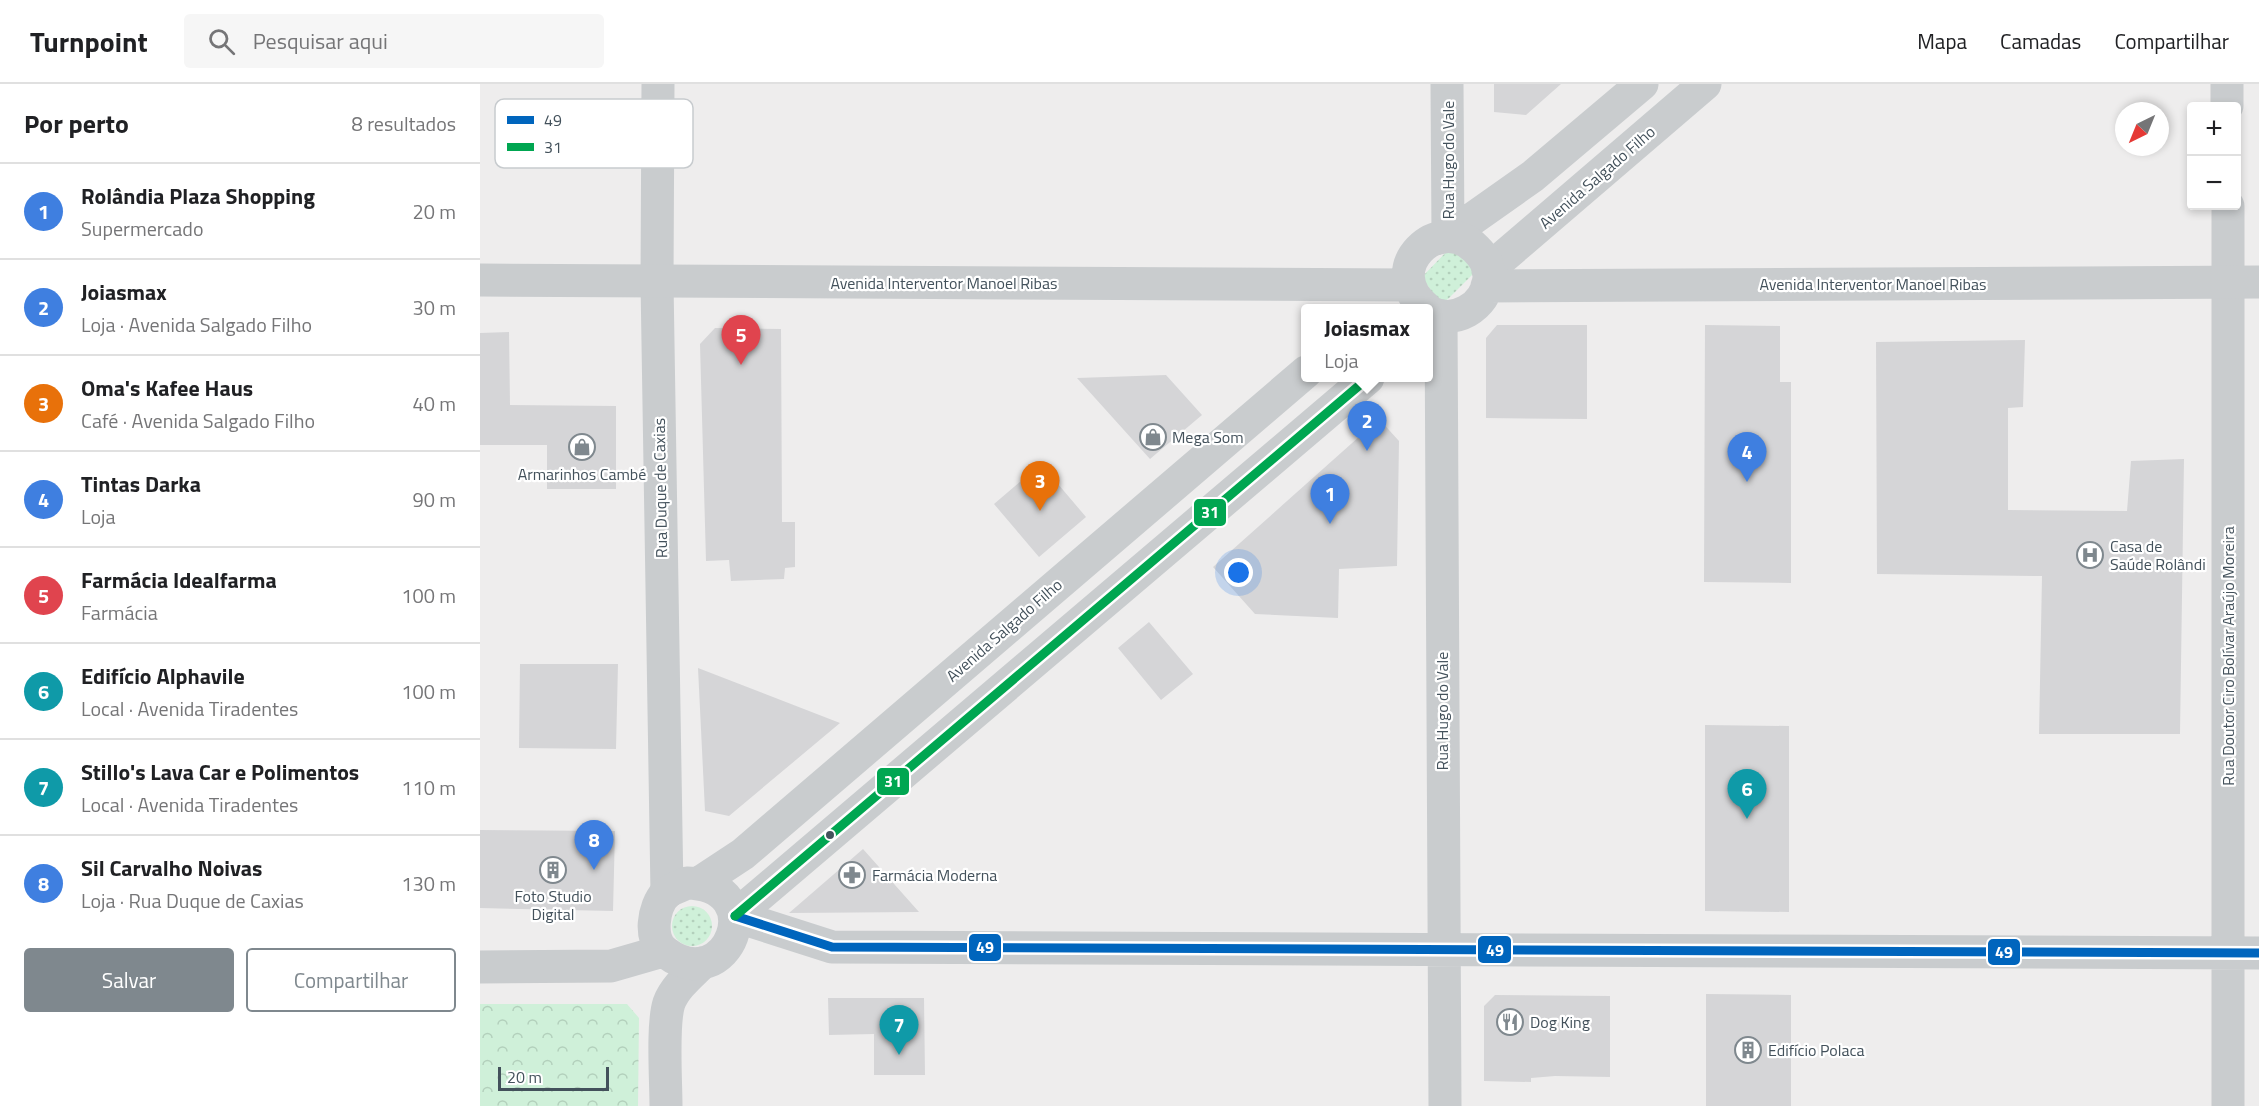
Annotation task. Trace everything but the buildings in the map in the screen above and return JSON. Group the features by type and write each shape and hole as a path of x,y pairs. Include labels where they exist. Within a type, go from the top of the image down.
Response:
{"street":[{"name":"Rua Duque de Caxias","path":"658,84 658,99"},
{"name":"Rua Hugo do Vale","path":"1447,84 1448,236"},
{"path":"1425,304 1412,257 1428,242 1448,236 1533,176 1642,84"},
{"name":"Avenida Salgado Filho","path":"1487,278 1705,84"},
{"path":"2227,84 2227,102"},
{"name":"Rua Duque de Caxias","path":"658,168 657,282 667,893"},
{"name":"Rua Doutor Ciro Bolívar Araújo Moreira","path":"2228,1106 2244,953 2244,282 2229,210"},
{"path":"1433,311 1450,317 1469,311 1484,297 1487,278 1485,258 1469,242 1448,236"},
{"name":"Avenida Interventor Manoel Ribas","path":"1487,278 2244,282"},
{"name":"Avenida Interventor Manoel Ribas","path":"480,280 657,282 1301,305"},
{"name":"Avenida Salgado Filho","path":"699,883 742,854 1301,375"},
{"path":"735,915 1363,382"},
{"name":"Rua Hugo do Vale","path":"1428,382 1445,1106"},
{"path":"666,1106 666,1025 669,1004 684,981 702,963 720,955 732,939 735,915 727,899 709,885 687,883 667,893 655,912 655,934 663,951 682,962 702,963"},
{"path":"735,915 832,947 2244,953"},
{"path":"480,967 611,966 663,951"}],"green space":[{"path":"1451,247 1476,271 1440,304 1422,277"},
{"path":"692,906 706,912 712,926 706,940 692,946 678,940 672,926 678,912"},
{"path":"480,1004 627,1004 639,1018 638,1106 480,1106"}],"transit line":[{"name":"31","path":"735,916 1363,382"},
{"name":"49","path":"735,916 832,947 2259,953"}],"place":[{"name":"Farmácia Idealfarma","path":"741,365"},
{"name":"Mega Som","path":"1153,437"},
{"name":"Armarinhos Cambé","path":"582,447"},
{"name":"Joiasmax","path":"1367,451"},
{"name":"Tintas Darka","path":"1747,482"},
{"name":"Oma's Kafee Haus","path":"1040,511"},
{"name":"Rolândia Plaza Shopping","path":"1330,524"},
{"name":"Casa de Saúde Rolândi","path":"2090,555"},
{"name":"Edifício Alphavile","path":"1747,819"},
{"name":"Foto Studio Digital","path":"553,870"},
{"name":"Sil Carvalho Noivas","path":"594,870"},
{"name":"Farmácia Moderna","path":"852,875"},
{"name":"Dog King","path":"1510,1022"},
{"name":"Edifício Polaca","path":"1748,1050"},
{"name":"Stillo's Lava Car e Polimentos","path":"899,1055"}]}
